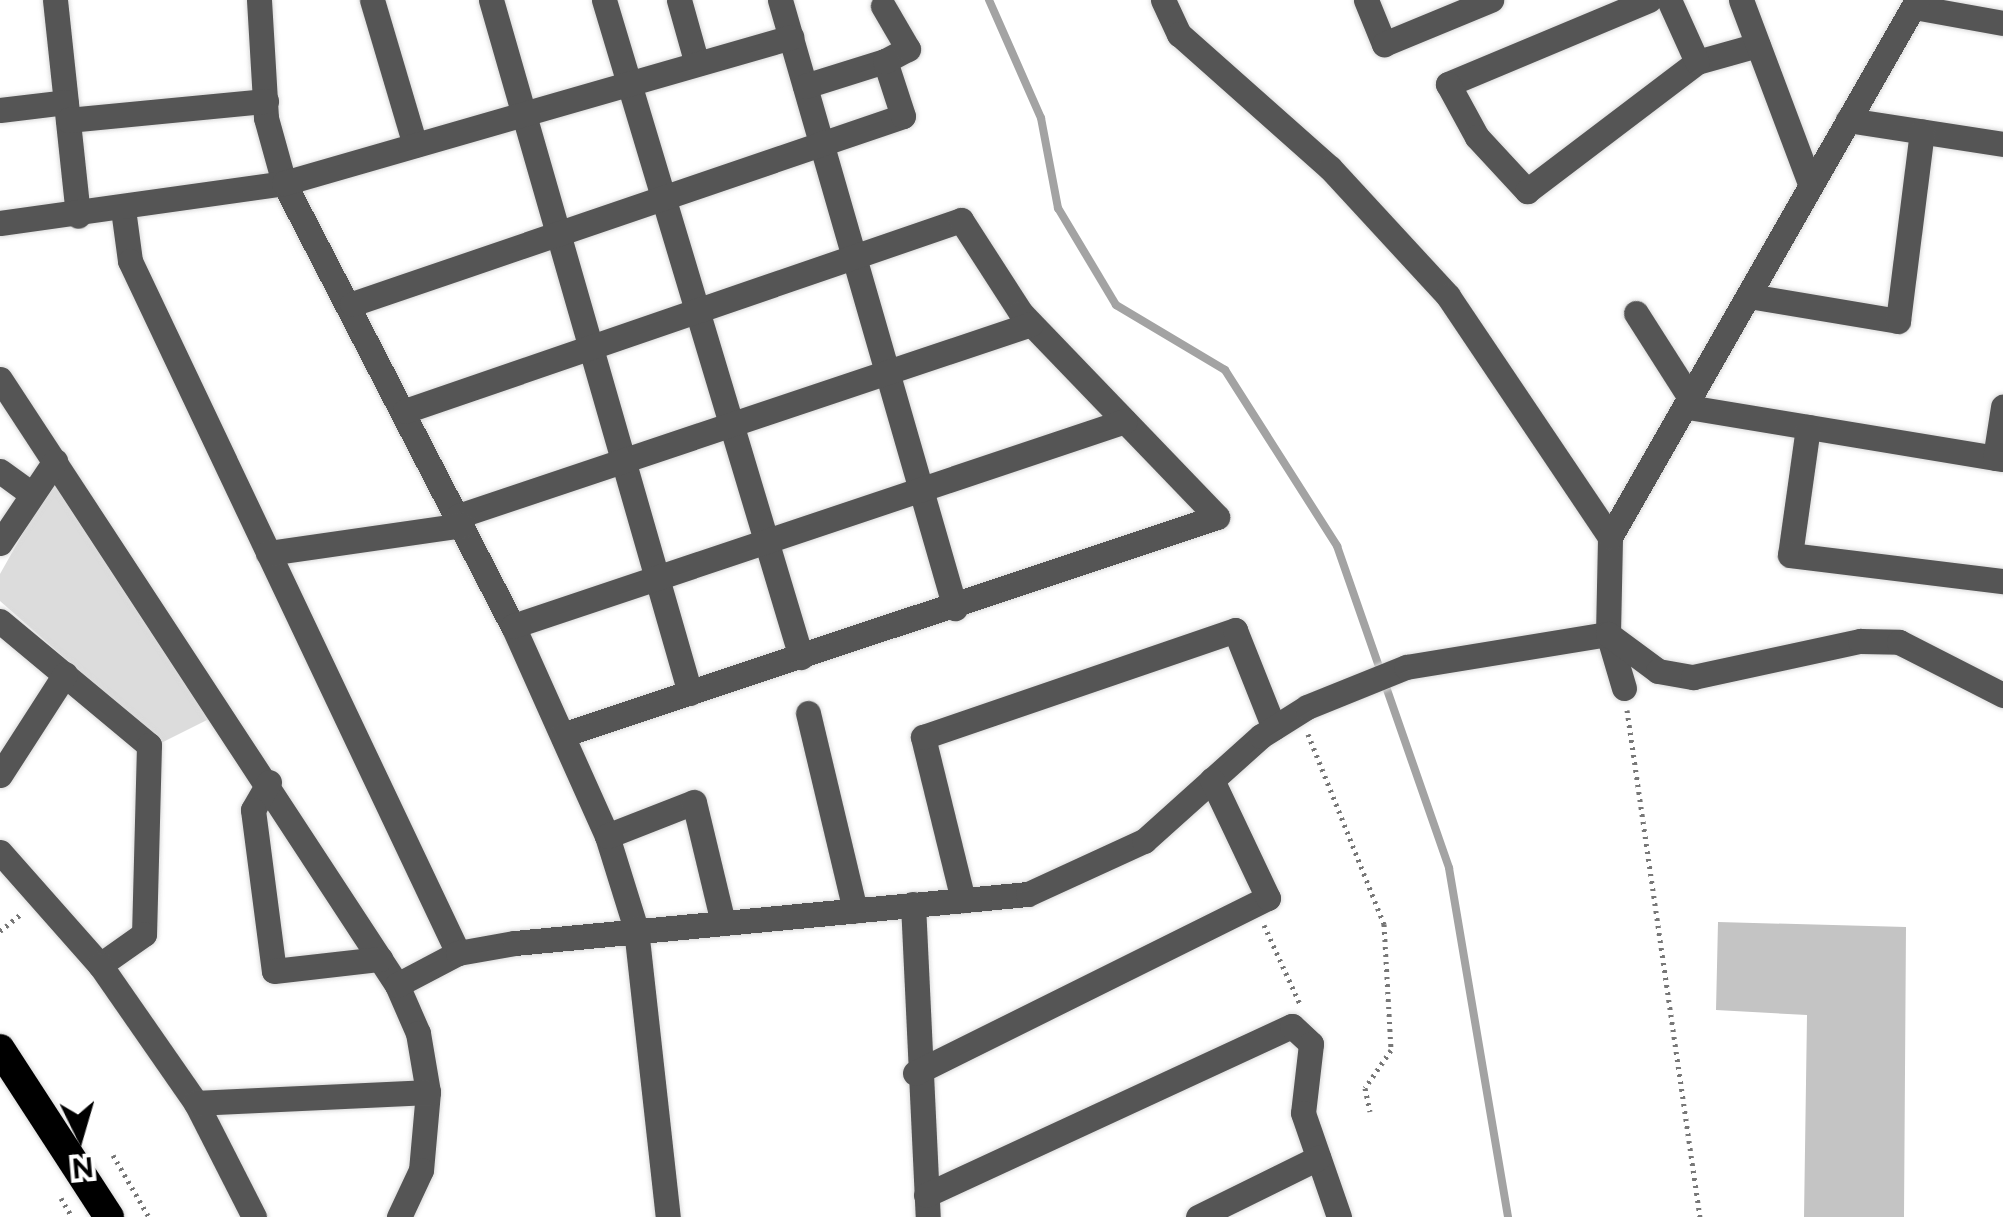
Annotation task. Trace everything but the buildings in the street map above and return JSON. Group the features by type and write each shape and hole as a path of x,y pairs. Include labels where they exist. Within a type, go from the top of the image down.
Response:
{"highway":[{"path":"0,1049 108,1217"}],"street":[{"path":"55,0 78,216"},
{"path":"259,0 266,102 284,183 352,304 513,626 607,836 636,929 668,1217"},
{"path":"372,0 414,145"},
{"path":"491,0 690,693"},
{"path":"604,0 800,657"},
{"path":"679,0 698,64"},
{"path":"780,0 955,608"},
{"path":"1163,0 1180,34 1330,168 1448,296 1610,538"},
{"path":"1366,0 1384,44 1491,0"},
{"path":"1649,0 1448,84 1478,137 1527,191 1697,62 1758,44"},
{"path":"1669,0 1697,62"},
{"path":"1741,0 1810,184"},
{"path":"1624,688 1608,634 1610,538 1690,404 1810,184 1915,3 2003,22"},
{"path":"805,86 885,62 908,49 883,6"},
{"path":"0,223 78,216 284,183 791,37"},
{"path":"352,304 904,116 885,62"},
{"path":"0,110 266,102"},
{"path":"1848,120 2003,144"},
{"path":"1749,296 1898,321 1922,132"},
{"path":"124,209 130,261 458,954"},
{"path":"405,411 961,220 1032,324 1216,516 955,608 562,735"},
{"path":"1636,312 1690,404 1999,459 2003,407"},
{"path":"268,553 460,520 1032,324"},
{"path":"0,379 269,782 396,986 418,1033 428,1092 420,1170 399,1217"},
{"path":"513,626 1126,421"},
{"path":"1808,427 1790,556 2003,581"},
{"path":"0,543 55,460"},
{"path":"0,471 32,494"},
{"path":"0,621 148,745 144,934 100,965"},
{"path":"963,900 923,737 1234,630 1274,728"},
{"path":"396,986 458,954 636,929 1028,894 1087,874 1144,842 1274,728 1299,712 1406,667 1608,634 1658,671 1693,676 1860,641 1899,642 2003,695"},
{"path":"0,775 66,674"},
{"path":"808,713 855,910"},
{"path":"915,1073 1268,898 1212,780"},
{"path":"269,782 253,810 274,971 380,959"},
{"path":"607,836 694,802 724,923"},
{"path":"0,852 100,965 196,1103 254,1217"},
{"path":"913,904 915,1073 927,1206 1292,1026 1310,1044 1303,1113 1340,1217"},
{"path":"196,1103 428,1092"},
{"path":"1198,1217 1318,1158"}],"path":[{"path":"1624,688 1700,1217"},
{"path":"1299,712 1384,924 1392,1050 1364,1088 1370,1111"},
{"path":"1254,905 1302,999 1292,1026"},
{"path":"113,1155 148,1217"}],"shaded area":[{"path":"53,480 213,717 161,743 0,601 0,574"}],"waterway":[{"path":"989,0 1041,118 1058,208 1116,305 1225,370 1337,546 1449,868 1508,1217"}]}
